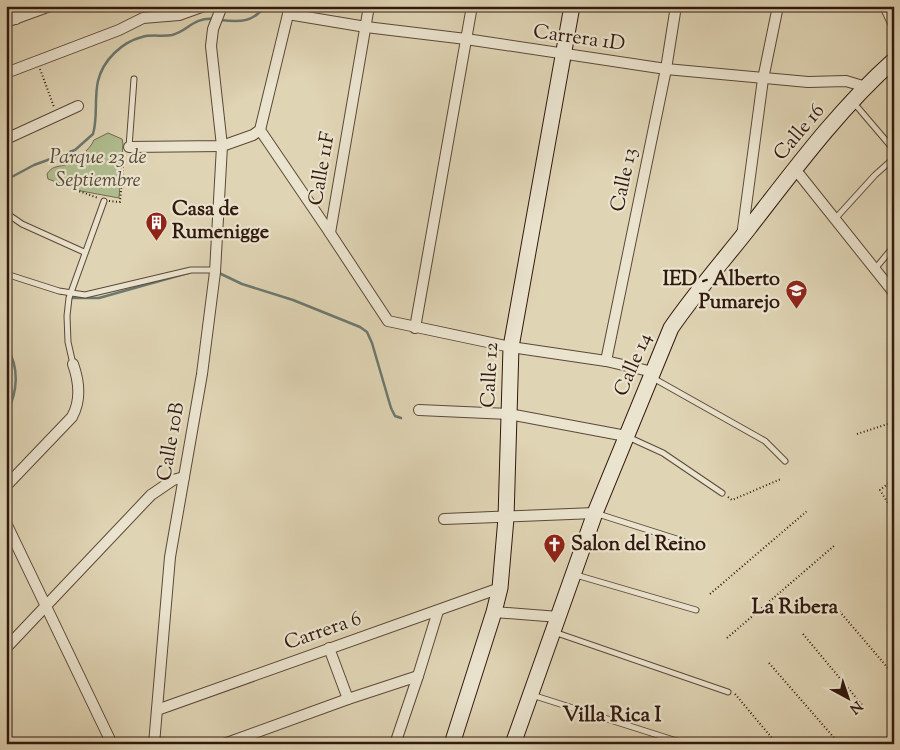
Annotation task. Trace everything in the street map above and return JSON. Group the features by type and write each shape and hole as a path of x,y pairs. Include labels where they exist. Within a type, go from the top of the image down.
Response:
{"street":[{"path":"12,6 11,21 50,6"},
{"path":"6,73 119,30 143,18 179,15 204,6"},
{"name":"Calle 11F","path":"370,6 330,233 388,321 415,328"},
{"path":"472,6 415,328 511,347 606,360 652,374"},
{"name":"Calle 12","path":"452,744 500,588 506,518 511,347 572,6"},
{"name":"Calle 13","path":"606,360 666,69 676,6"},
{"path":"742,237 763,79 778,6"},
{"path":"885,6 894,25"},
{"name":"Calle 10B","path":"154,744 170,557 202,374 215,270 222,146 211,62 211,38 221,8"},
{"path":"129,147 222,146 253,135 260,130 289,10"},
{"name":"Carrera 1D","path":"289,10 366,27 466,39 666,69 763,79 808,82 846,81 866,87"},
{"name":"Calle 16","path":"742,237 795,169 866,87 892,67"},
{"path":"6,139 78,106"},
{"path":"260,130 330,233"},
{"path":"795,169 894,293"},
{"name":"Calle 14","path":"513,744 595,514 671,328 688,303 742,237"},
{"path":"6,486 72,417 76,410 78,397 77,376 73,364"},
{"path":"419,410 509,414 626,436"},
{"path":"6,648 152,495 173,480 184,476"},
{"path":"444,519 595,514"},
{"path":"6,523 112,744"},
{"name":"Carrera 6","path":"157,710 500,588"},
{"path":"392,743 418,676 438,611"},
{"path":"494,612 559,617"},
{"path":"329,648 348,699"},
{"path":"224,744 418,676"}],"lane":[{"path":"129,147 134,79"},
{"path":"853,102 894,150"},
{"path":"835,219 875,175 894,158"},
{"path":"73,364 68,342 67,316 70,293 104,201"},
{"path":"6,213 22,224 84,252"},
{"path":"875,270 894,246"},
{"path":"6,274 70,293 93,294 191,270 215,270"},
{"path":"652,374 765,441 785,461"},
{"path":"626,436 663,453 722,493"},
{"path":"595,514 683,541"},
{"path":"574,575 696,610"},
{"path":"554,632 728,692"},
{"path":"531,694 686,744"}],"path":[{"path":"38,62 57,115"},
{"path":"120,202 125,150 129,147"},
{"path":"857,434 894,422"},
{"path":"722,493 732,500 781,479"},
{"path":"894,479 880,490 889,505 894,506"},
{"path":"710,594 807,511"},
{"path":"727,638 835,545"},
{"path":"835,606 893,674"},
{"path":"803,634 863,706"},
{"path":"769,663 836,740"},
{"path":"735,694 778,744"}],"green space":[{"name":"Parque 23 de Septiembre","path":"108,133 122,139 123,144 119,198 81,191 48,179 47,174 51,170 73,161 85,152 94,140"}],"waterway":[{"path":"220,20 245,20 256,16 265,6"},
{"path":"6,180 34,165 75,150 93,134 98,81 104,66 114,53 135,39 172,35 201,20 214,19"},
{"path":"70,298 99,298 188,273"},
{"path":"219,273 242,284 293,300 360,327 367,332 391,408 395,416 401,418"},
{"path":"6,346 14,362 16,380 13,397 6,415"}],"place":[{"name":"Casa de Rumenigge","path":"156,241"},
{"name":"IED - Alberto Pumarejo","path":"796,310"},
{"name":"Salon del Reino","path":"555,564"}],"district":[{"name":"La Ribera","path":"795,608"},
{"name":"Villa Rica I","path":"612,716"}]}
